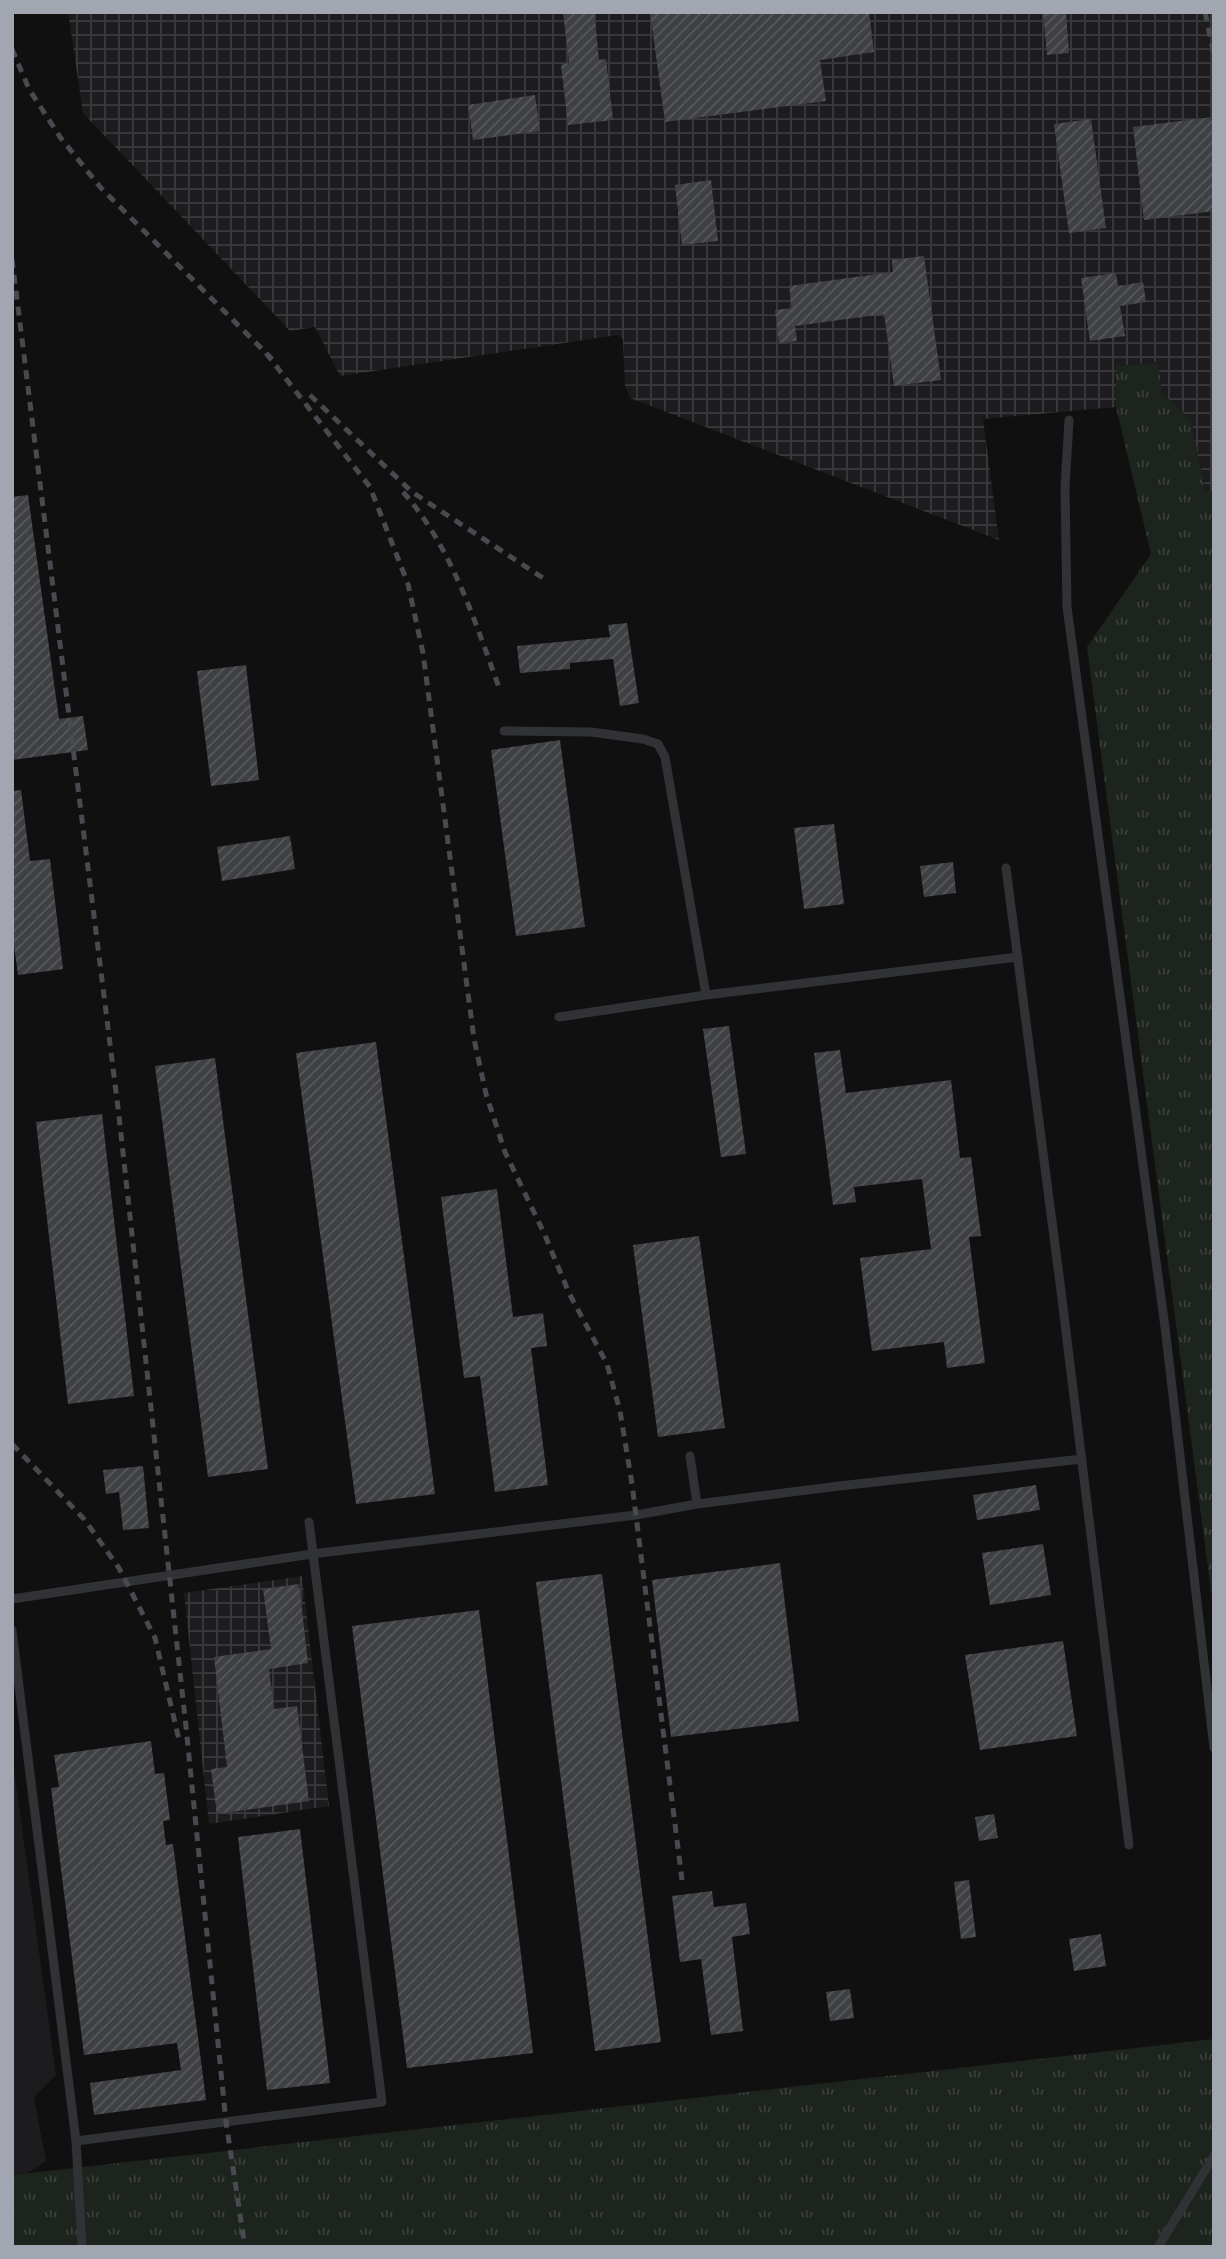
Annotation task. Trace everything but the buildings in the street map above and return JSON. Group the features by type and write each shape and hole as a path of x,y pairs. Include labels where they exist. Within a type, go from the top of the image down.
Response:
{"lane":[{"path":"1069,421 1065,488 1067,607 1165,1327 1214,1748"},
{"path":"504,731 590,732 643,739 658,744 666,757 706,995"},
{"path":"1006,868 1129,1845"},
{"path":"559,1017 706,995 1018,957"},
{"path":"690,1456 697,1504"},
{"path":"12,1599 312,1555 613,1518 697,1504 1082,1459"},
{"path":"76,2141 382,2102 309,1522"},
{"path":"12,1630 76,2141 82,2247"},
{"path":"1158,2247 1214,2156"}],"shaded area":[{"path":"68,12 1214,12 1214,491 1205,492 1191,420 1162,393 1157,362 1116,366 1116,407 983,419 999,540 630,398 625,385 623,339 618,335 340,376 315,327 290,331 83,113"},
{"path":"302,1576 329,1806 209,1824 184,1593"},
{"path":"12,1755 56,2075 34,2097 46,2161 28,2173 12,2175"}],"green space":[{"path":"1158,362 1162,393 1191,420 1205,491 1214,491 1214,1614 1087,647 1151,554 1116,407 1116,366"},
{"path":"1214,2039 1214,2247 12,2247 12,2175"}],"railway":[{"path":"1205,12 1214,55"},
{"path":"12,49 29,89 60,137 101,188 272,359"},
{"path":"12,259 119,1116 226,2122 245,2247"},
{"path":"266,353 370,487 408,584 423,653 474,1039 486,1094 505,1152 569,1293 607,1364 620,1411 632,1484 682,1880"},
{"path":"310,395 412,492 543,578"},
{"path":"403,492 449,561 500,690"},
{"path":"12,1444 84,1519 119,1568 155,1638 180,1744"}]}
